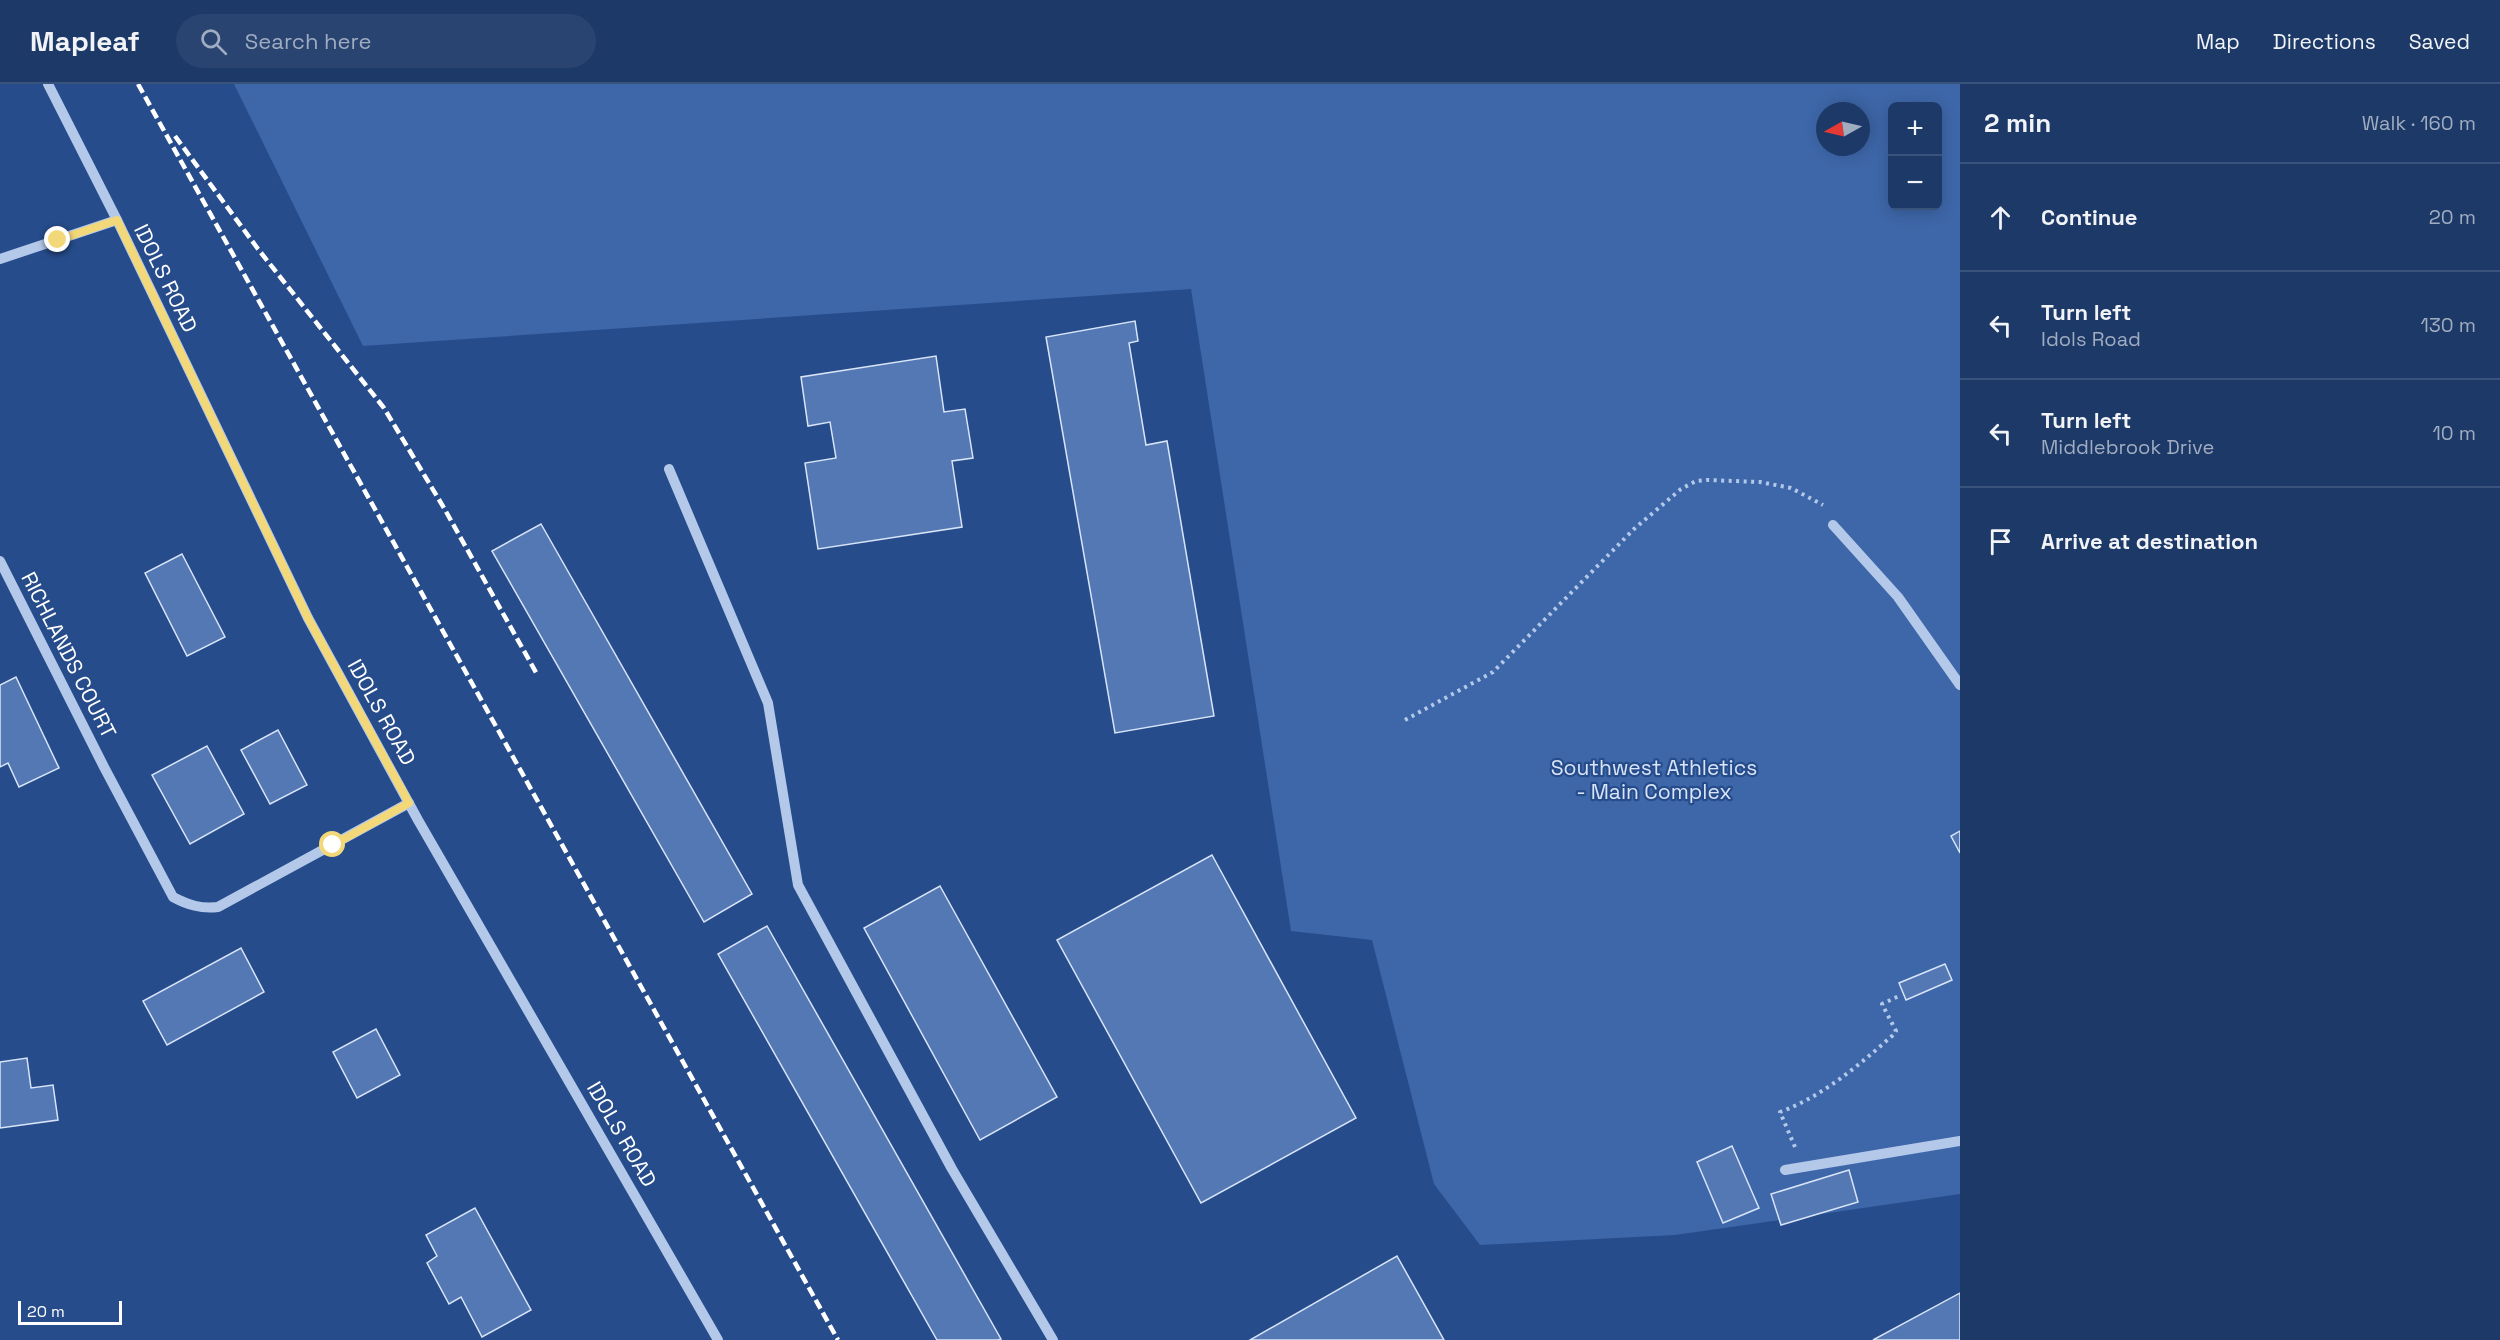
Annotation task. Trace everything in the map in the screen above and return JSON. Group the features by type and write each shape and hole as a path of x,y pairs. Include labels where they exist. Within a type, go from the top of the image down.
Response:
{"street":[{"name":"IDOLS ROAD","path":"48,84 117,220 308,618 409,803 718,1340"},
{"path":"0,259 117,220"},
{"path":"669,469 768,704 798,885 952,1169 1053,1340"},
{"path":"1833,525 1898,597 1960,685"},
{"name":"RICHLANDS COURT","path":"0,561 104,767 173,897 188,905 218,907 409,803"},
{"path":"1785,1170 1960,1141"}],"path":[{"path":"1405,720 1493,672 1635,528 1681,489 1696,481 1741,480 1769,483 1791,488 1830,510"},
{"path":"1803,1167 1780,1112 1808,1100 1840,1078 1892,1036 1896,1031 1882,1004 1901,995"}],"green space":[{"name":"Southwest Athletics - Main Complex","path":"234,84 1960,84 1960,1194 1675,1235 1480,1245 1434,1184 1372,940 1291,931 1191,289 363,346"}],"building":[{"path":"1135,321 1138,341 1129,343 1146,445 1167,441 1214,716 1115,733 1046,337"},
{"path":"936,356 944,412 965,409 973,458 952,461 962,527 818,549 805,463 836,458 830,422 808,426 801,377"},
{"path":"541,524 752,894 704,922 492,551"},
{"path":"182,554 225,637 187,656 145,573"},
{"path":"16,677 59,768 19,787 8,763 0,767 0,685"},
{"path":"278,730 307,785 270,804 241,750"},
{"path":"207,746 244,814 190,844 152,775"},
{"path":"1960,831 1960,853 1951,836"},
{"path":"1212,855 1356,1118 1201,1203 1057,940"},
{"path":"940,886 1057,1097 980,1140 864,928"},
{"path":"767,926 1001,1339 937,1340 718,954"},
{"path":"241,948 264,992 167,1045 143,1001"},
{"path":"1945,964 1952,980 1906,1000 1899,983"},
{"path":"376,1029 400,1075 357,1098 333,1052"},
{"path":"27,1058 31,1088 53,1085 58,1120 0,1128 0,1062"},
{"path":"1732,1146 1759,1208 1723,1223 1697,1162"},
{"path":"1849,1170 1858,1202 1781,1225 1771,1194"},
{"path":"475,1208 531,1310 482,1337 461,1297 449,1304 427,1263 437,1256 426,1235"},
{"path":"1397,1256 1444,1340 1250,1340"},
{"path":"1960,1293 1960,1340 1873,1340"}],"railway":[{"path":"138,84 838,1340"},
{"path":"175,136 258,249 384,408 444,508 538,676"}],"route":[{"path":"58,240 117,220 308,618 409,803 333,845"}]}
